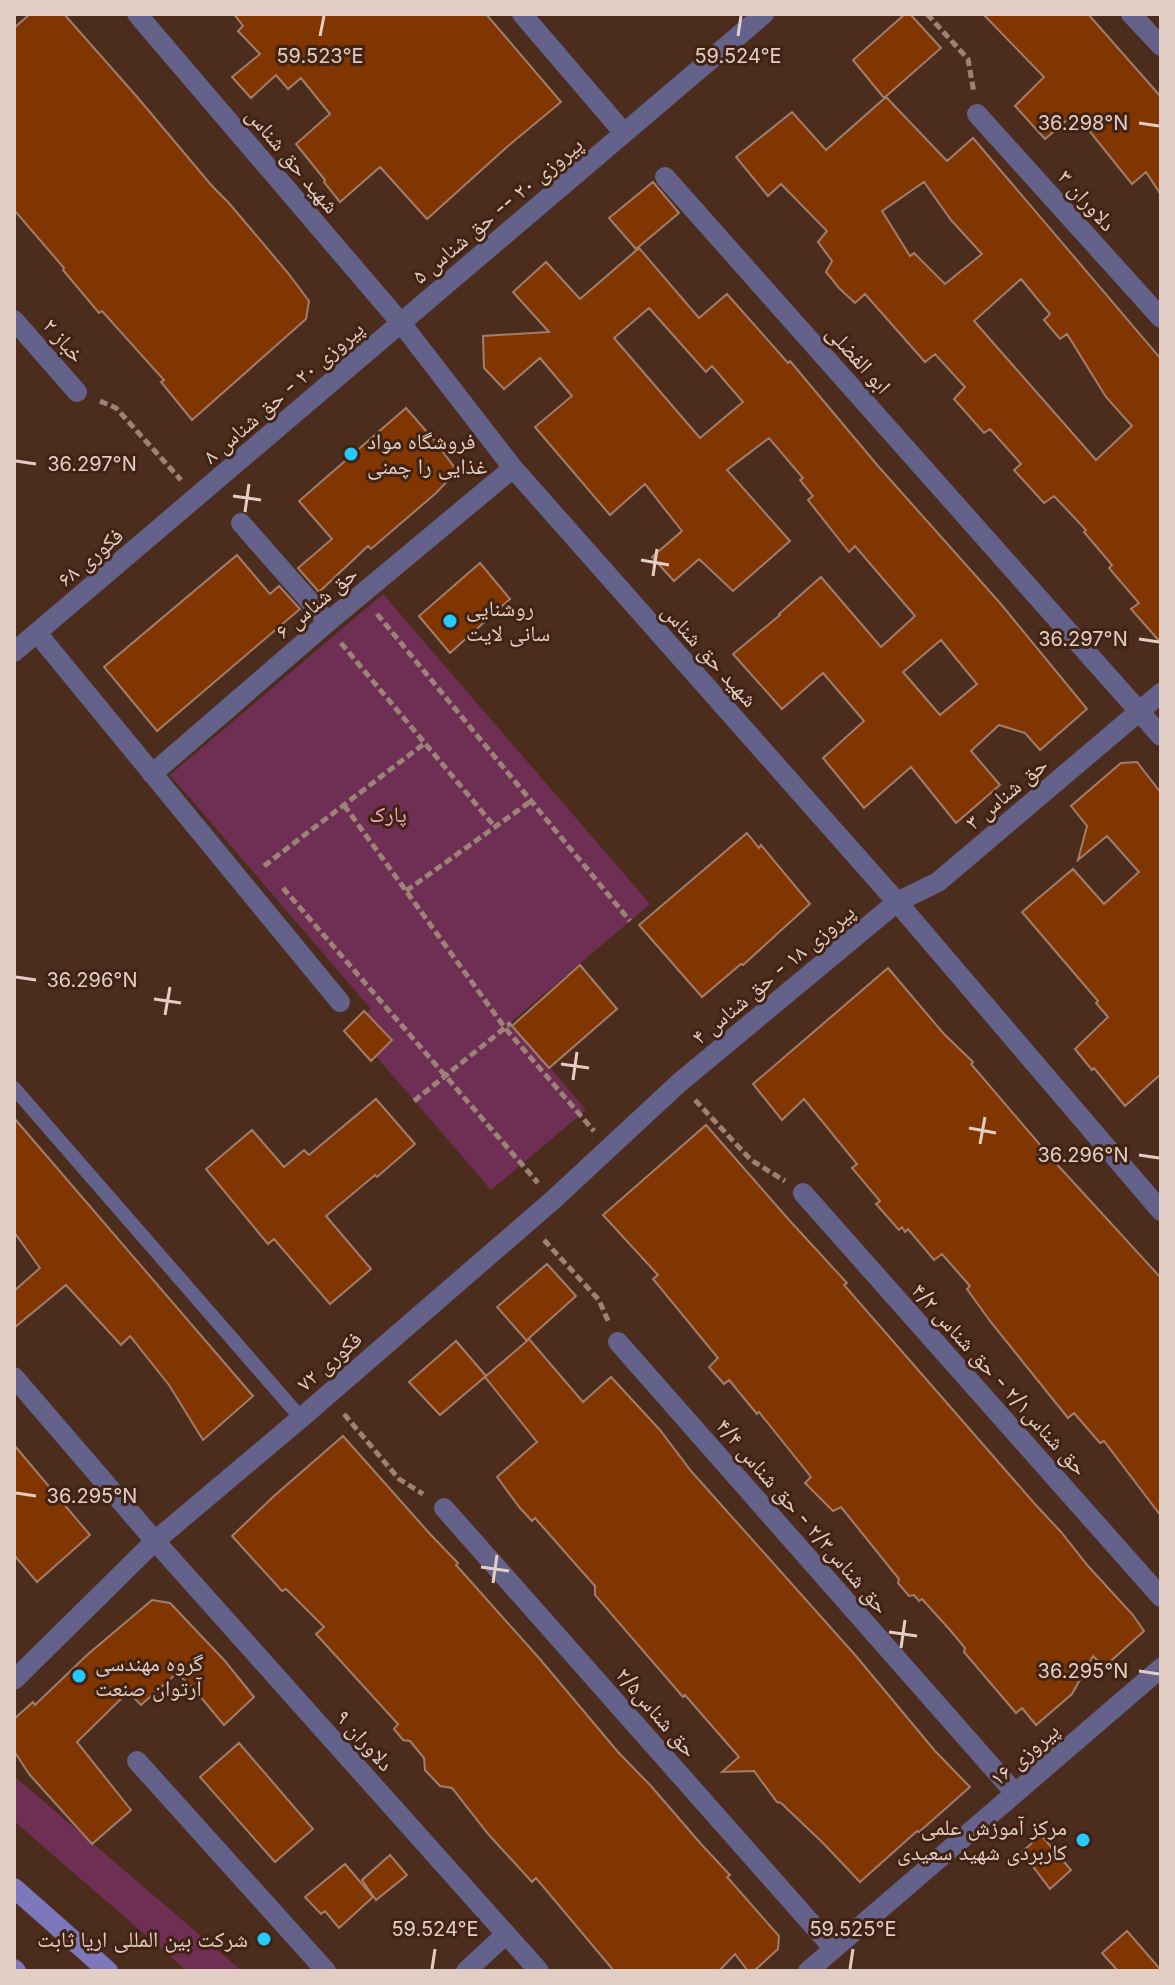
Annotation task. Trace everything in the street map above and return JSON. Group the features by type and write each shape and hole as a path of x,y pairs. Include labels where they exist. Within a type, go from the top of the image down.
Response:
{"main road":[{"path":"14,1888 108,1971"}],"street":[{"name":"شهید حق شناس","path":"137,14 401,323 513,468 897,902 1161,1211"},
{"path":"522,14 624,133"},
{"name":"پیروزی ۲۰ -- حق شناس ۵","path":"401,323 764,14"},
{"path":"1131,14 1161,46"},
{"name":"دلاوران ۳","path":"977,114 1161,318"},
{"name":"ابو الفضلی","path":"665,177 1161,736"},
{"name":"خباز ۲","path":"14,320 77,392"},
{"name":"پیروزی ۲۰ - حق شناس ۸","path":"196,497 401,323"},
{"name":"حق شناس ۶","path":"152,774 513,468"},
{"name":"فکوری ۶۸","path":"14,652 196,497"},
{"path":"241,523 328,622"},
{"path":"37,633 340,1002"},
{"name":"حق شناس ۳","path":"897,902 938,882 1161,693"},
{"name":"پیروزی ۱۸ - حق شناس ۴","path":"679,1083 897,902"},
{"name":"فکوری ۷۲","path":"14,1680 155,1541 553,1200 679,1083"},
{"name":"حق شناس۲/۱ - حق شناس ۴/۲","path":"803,1193 1161,1597"},
{"name":"حق شناس۲/۳ - حق شناس ۴/۴","path":"618,1342 1015,1793"},
{"name":"دلاوران ۹","path":"14,1377 155,1541 539,1971"},
{"name":"حق شناس۲/۵","path":"444,1508 834,1949"},
{"name":"پیروزی ۱۶","path":"808,1971 1161,1668"},
{"path":"137,1761 326,1971"},
{"path":"466,1971 506,1934"}],"lane":[{"path":"14,1088 301,1418"}],"path":[{"path":"927,14 968,59 977,114"},
{"path":"77,392 116,408 196,497"},
{"path":"361,595 630,921"},
{"path":"328,622 334,635 495,827"},
{"path":"425,743 264,866 553,1200"},
{"path":"406,891 531,801"},
{"path":"344,805 505,1028 609,1147"},
{"path":"414,1101 511,1023"},
{"path":"679,1083 751,1160 803,1193"},
{"path":"527,1222 599,1300 618,1342"},
{"path":"327,1394 399,1479 444,1508"}],"green space":[{"name":"پارک","path":"383,594 650,904 511,1022 586,1110 491,1190 351,1027 371,1009 170,775"},
{"path":"14,1776 242,1971 187,1971 14,1821"}],"building":[{"path":"30,14 64,14 228,202 309,301 306,319 192,420 161,382 164,380 102,311 99,313 14,210 14,28"},
{"path":"234,14 486,14 561,102 427,219 380,167 340,202 296,144 330,114 301,78 288,89 276,75 251,98 232,77 260,54 238,31 243,26"},
{"path":"905,14 910,14 941,48 884,98 853,60"},
{"path":"983,14 1088,14 1161,97 1161,195 1146,172 1132,184 1075,113 1045,139 1015,106 1044,77"},
{"path":"886,97 947,161 973,138 1161,359 1161,643 1131,609 1139,603 1109,568 1112,565 1084,532 1086,530 1054,496 1044,503 1014,470 1021,464 990,429 984,433 954,399 965,387 935,354 925,362 865,294 855,303 839,288 826,272 832,261 818,242 827,231 781,184 768,196 736,157 792,112 826,150","holes":["924,182 951,220 982,254 945,284 914,253 910,256 882,211","1021,279 1050,314 1044,320 1060,339 1067,334 1106,397 1132,426 1096,460 974,321"]},
{"path":"653,182 679,213 636,249 609,218"},
{"path":"639,248 699,318 727,294 788,363 790,361 1000,603 1087,709 1040,750 1025,733 999,725 971,751 1000,785 956,823 911,767 864,808 823,758 864,721 823,673 782,709 733,654 821,577 881,647 915,616 855,546 849,552 808,500 813,496 800,480 803,478 769,438 727,470 790,541 733,591 699,559 674,581 652,557 682,531 645,484 610,515 535,427 572,396 540,358 504,389 484,368 483,336 549,332 513,292 546,262 580,299","holes":["649,308 706,372 712,366 743,402 700,438 614,338","941,640 977,684 940,715 903,672"]},
{"path":"406,408 457,471 436,493 371,549 368,546 319,592 298,568 332,539 299,501"},
{"path":"237,555 270,594 279,586 300,609 157,731 104,667"},
{"path":"480,563 510,599 450,653 419,616"},
{"path":"1137,762 1161,793 1161,1074 1125,1106 1075,1049 1108,1017 1096,1003 1098,1001 1022,912 1073,869 1104,904 1139,872 1107,836 1078,860 1087,826 1071,806 1121,763"},
{"path":"747,833 759,848 761,845 810,904 743,965 702,997 639,925"},
{"path":"580,965 617,1009 549,1068 512,1026"},
{"path":"888,968 944,1034 973,1062 971,1064 1053,1160 1161,1278 1161,1516 1104,1441 1100,1443 1074,1413 1068,1418 990,1321 967,1289 970,1286 942,1254 934,1260 908,1229 905,1232 902,1227 899,1230 876,1204 880,1201 852,1168 857,1164 804,1099 782,1120 753,1084"},
{"path":"364,1011 392,1040 371,1061 344,1031"},
{"path":"376,1099 415,1144 326,1216 371,1269 330,1304 274,1239 268,1244 206,1169 252,1130 284,1167 304,1150 309,1155"},
{"path":"14,1118 253,1396 203,1440 169,1385 130,1336 121,1345 66,1285 14,1328 14,1291 40,1268 14,1232"},
{"path":"706,1125 847,1283 844,1285 1144,1631 1104,1667 1093,1656 1072,1694 1036,1725 1022,1708 1016,1713 922,1599 919,1601 914,1595 909,1596 841,1507 833,1511 805,1483 811,1477 759,1412 757,1414 729,1380 724,1384 709,1367 718,1358 653,1279 658,1275 603,1215"},
{"path":"547,1264 576,1296 527,1340 583,1402 611,1377 856,1656 935,1751 970,1787 860,1882 823,1843 777,1802 754,1771 722,1772 739,1757 685,1695 683,1697 595,1595 595,1586 535,1518 532,1521 520,1508 497,1477 537,1442 485,1377 527,1341 497,1307"},
{"path":"456,1341 486,1376 440,1415 409,1382"},
{"path":"343,1436 458,1563 456,1565 618,1752 730,1875 727,1877 779,1936 778,1949 754,1971 748,1971 735,1954 719,1971 614,1971 536,1878 532,1882 489,1835 452,1788 440,1786 425,1770 424,1758 410,1741 403,1740 394,1729 398,1724 316,1634 324,1627 286,1589 282,1591 232,1536"},
{"path":"14,1445 90,1535 37,1582 14,1555"},
{"path":"152,1600 170,1603 254,1697 224,1725 177,1673 141,1705 128,1692 77,1742 131,1810 92,1844 29,1774 14,1751 14,1719 33,1702 35,1705 87,1655"},
{"path":"239,1743 313,1829 275,1862 200,1777"},
{"path":"1041,1835 1071,1870 1050,1889 1022,1852"},
{"path":"390,1855 407,1875 376,1900 362,1880"},
{"path":"345,1864 373,1897 339,1928 325,1911 321,1914 305,1897"},
{"path":"1127,1931 1161,1971 1118,1971 1102,1953"}],"place":[{"name":"فروشگاه مواد غذایی را چمنی","path":"351,454"},
{"name":"روشنایی سانی لایت","path":"450,621"},
{"name":"گروه مهندسی آرتوان صنعت","path":"79,1676"},
{"name":"مرکز آموزش علمی کاربردی شهید سعیدی","path":"1083,1840"},
{"name":"شرکت بین المللی اریا ثابت","path":"264,1939"}]}
